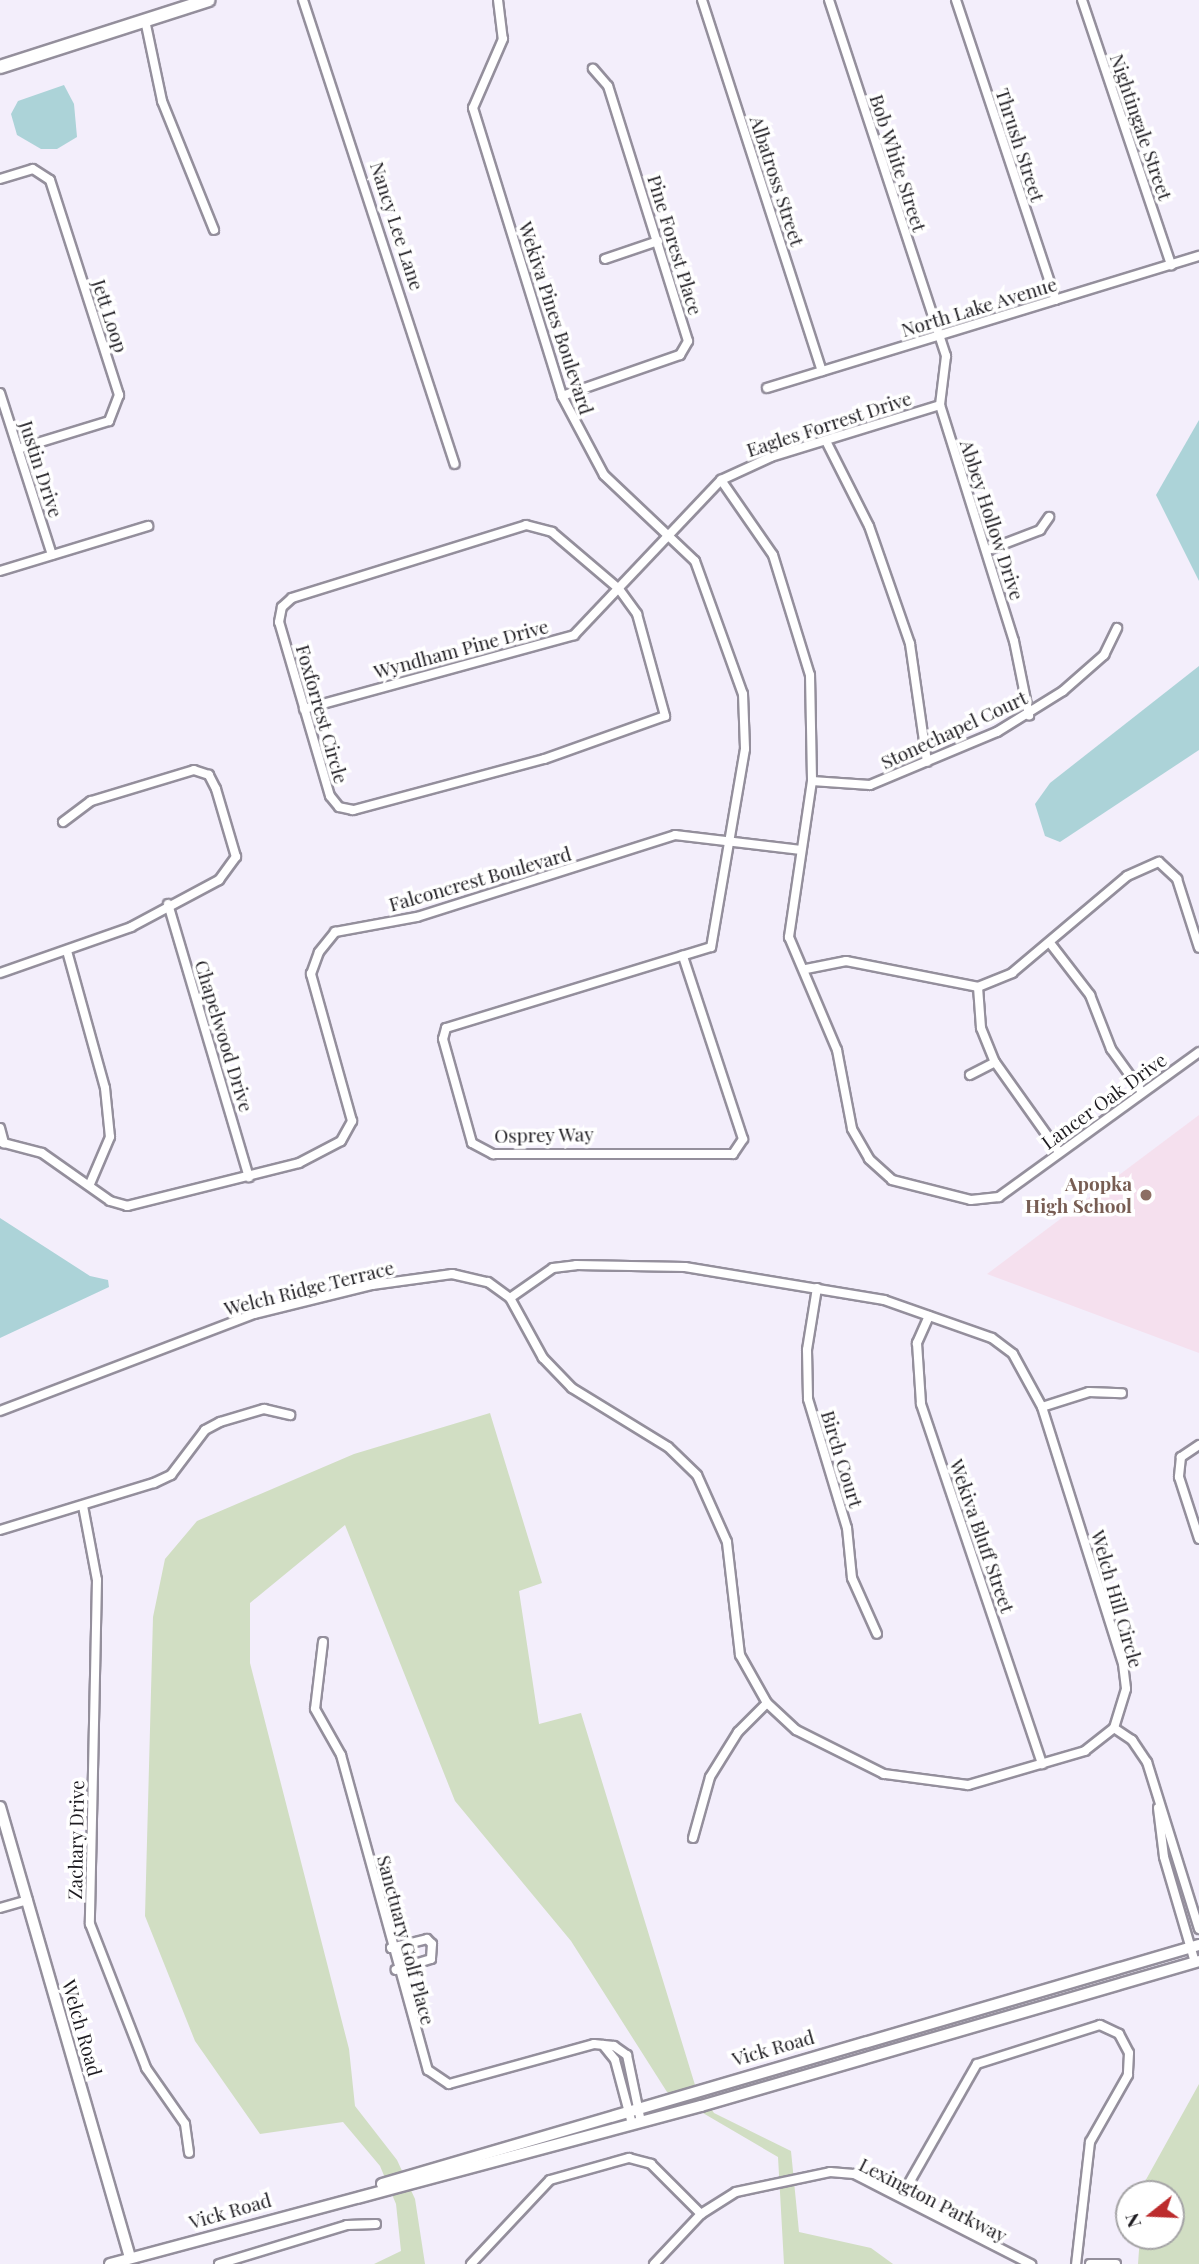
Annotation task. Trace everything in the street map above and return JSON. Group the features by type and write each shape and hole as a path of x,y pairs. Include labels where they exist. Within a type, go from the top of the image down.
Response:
{"main road":[{"path":"0,67 209,0"}],"street":[{"name":"Nancy Lee Lane","path":"303,0 455,464"},
{"name":"Wekiva Pines Boulevard","path":"498,0 503,39 473,108 562,396 604,475 668,534 706,582 743,694 745,749 725,895"},
{"name":"Albatross Street","path":"702,0 822,371"},
{"name":"Bob White Street","path":"829,0 938,335"},
{"name":"Thrush Street","path":"956,0 1056,300"},
{"name":"Nightingale Street","path":"1082,0 1171,265"},
{"path":"145,20 162,102 214,230"},
{"name":"Pine Forest Place","path":"562,396 686,348 657,241 608,86 593,69"},
{"name":"Jett Loop","path":"0,179 33,169 50,180 119,395 108,421 18,449"},
{"path":"605,259 657,241"},
{"name":"North Lake Avenue","path":"767,388 1199,256"},
{"name":"Abbey Hollow Drive","path":"938,335 946,356 940,405 988,550 1028,715"},
{"name":"Justin Drive","path":"0,393 52,555"},
{"name":"Eagles Forrest Drive","path":"668,534 722,480 744,467 940,405"},
{"path":"826,441 870,526 910,644 927,762"},
{"name":"Lancer Oak Drive","path":"722,480 773,555 799,640 816,729 812,781 789,937 806,969 837,1050 852,1129 869,1159 892,1180 971,1200 999,1197 1199,1052"},
{"path":"988,550 1040,530 1049,517"},
{"name":"Foxforrest Circle","path":"526,524 552,532 618,589 637,614 665,702 665,716 651,726 353,810 330,796 279,622 292,598 526,524"},
{"path":"0,571 148,526"},
{"name":"Wyndham Pine Drive","path":"304,709 573,635 668,534"},
{"name":"Stonechapel Court","path":"812,781 870,785 1028,715 1104,655 1116,628"},
{"path":"0,973 102,940 219,880 236,857 209,775 194,770 91,801 63,822"},
{"name":"Falconcrest Boulevard","path":"2,1142 42,1153 127,1206 249,1177 341,1141 352,1121 311,974 318,952 335,932 417,917 675,835 732,838 801,850"},
{"path":"806,969 846,961 978,987 1012,973 1127,876 1160,862 1177,879 1199,948"},
{"name":"Osprey Way","path":"683,957 744,1139 733,1154 493,1154 472,1143 443,1039 446,1028 683,957 717,940 725,895"},
{"name":"Chapelwood Drive","path":"168,904 249,1177"},
{"path":"1050,943 1090,995 1111,1049 1142,1092"},
{"path":"67,951 105,1087 110,1137 90,1184"},
{"path":"978,987 981,1028 995,1062 1059,1152"},
{"path":"970,1075 995,1062"},
{"path":"0,1128 2,1142"},
{"name":"Welch Hill Circle","path":"510,1298 534,1277 576,1265 685,1267 817,1287 929,1316 992,1338 1013,1354 1042,1407 1123,1664 1126,1689 1114,1728"},
{"name":"Welch Ridge Terrace","path":"0,1411 254,1314 372,1285 452,1274 488,1282 510,1298"},
{"name":"Birch Court","path":"817,1287 807,1350 808,1399 847,1528 852,1578 877,1634"},
{"path":"510,1298 543,1358 572,1388 668,1447 698,1475 727,1542 740,1656 767,1703 796,1730 884,1774 915,1781 968,1785 1084,1751 1114,1728 1139,1751 1156,1791 1199,1928"},
{"name":"Wekiva Bluff Street","path":"929,1316 917,1343 921,1404 1042,1764"},
{"path":"1042,1407 1089,1392 1122,1393"},
{"path":"0,1530 83,1506 171,1475 195,1440 220,1422 264,1409 290,1415"},
{"path":"1199,1445 1181,1457 1179,1477 1199,1539"},
{"name":"Zachary Drive","path":"83,1506 97,1580 91,1933 146,2068 185,2124 189,2153"},
{"name":"Sanctuary Golf Place","path":"323,1642 315,1709 341,1755 410,2022 438,2082 603,2045"},
{"path":"693,1838 710,1777 738,1732 767,1703"},
{"path":"1156,1791 1164,1857 1195,1946 1197,1962"},
{"name":"Welch Road","path":"0,1807 130,2258"},
{"path":"0,1908 27,1900"},
{"path":"391,1948 427,1939 434,1953 396,1970"},
{"name":"Vick Road","path":"110,2264 360,2192 633,2106 1195,1946"},
{"name":"Vick Road","path":"360,2192 637,2123 1197,1962"},
{"path":"901,2197 977,2064 1100,2025 1119,2034 1129,2053 1128,2075 1090,2142 1076,2264"},
{"path":"603,2045 617,2065 633,2106"},
{"path":"603,2045 622,2050 628,2061 637,2123"},
{"path":"617,2065 628,2061"},
{"path":"471,2264 550,2180 629,2158 651,2164 701,2214"},
{"name":"Lexington Parkway","path":"654,2264 701,2214 736,2192 798,2175 854,2174 1031,2264"},
{"path":"219,2264 347,2225 376,2224"},
{"path":"1090,2264 1116,2264"}],"shaded area":[{"path":"64,85 74,104 77,137 57,149 41,149 17,135 11,114 18,101"},
{"path":"1199,420 1199,581 1156,495"},
{"path":"1199,666 1199,750 1060,842 1045,836 1035,804 1050,783"},
{"name":"Apopka High School","path":"1199,1115 1199,1353 987,1274"},
{"path":"0,1218 90,1276 108,1280 109,1287 0,1338"},
{"path":"490,1413 542,1583 519,1591 539,1724 581,1713 695,2085 714,2113 791,2151 799,2232 871,2248 893,2264 784,2264 778,2157 667,2092 571,1941 455,1801 345,1525 250,1603 250,1663 349,2049 355,2106 397,2160 415,2199 425,2264 374,2264 401,2251 396,2204 380,2166 343,2122 260,2134 195,2041 145,1916 153,1617 165,1559 197,1521 354,1454"},
{"path":"1199,2084 1199,2264 1138,2264 1139,2250 1185,2250 1185,2180 1146,2180"}],"place":[{"name":"Apopka High School","path":"1146,1195"}]}
